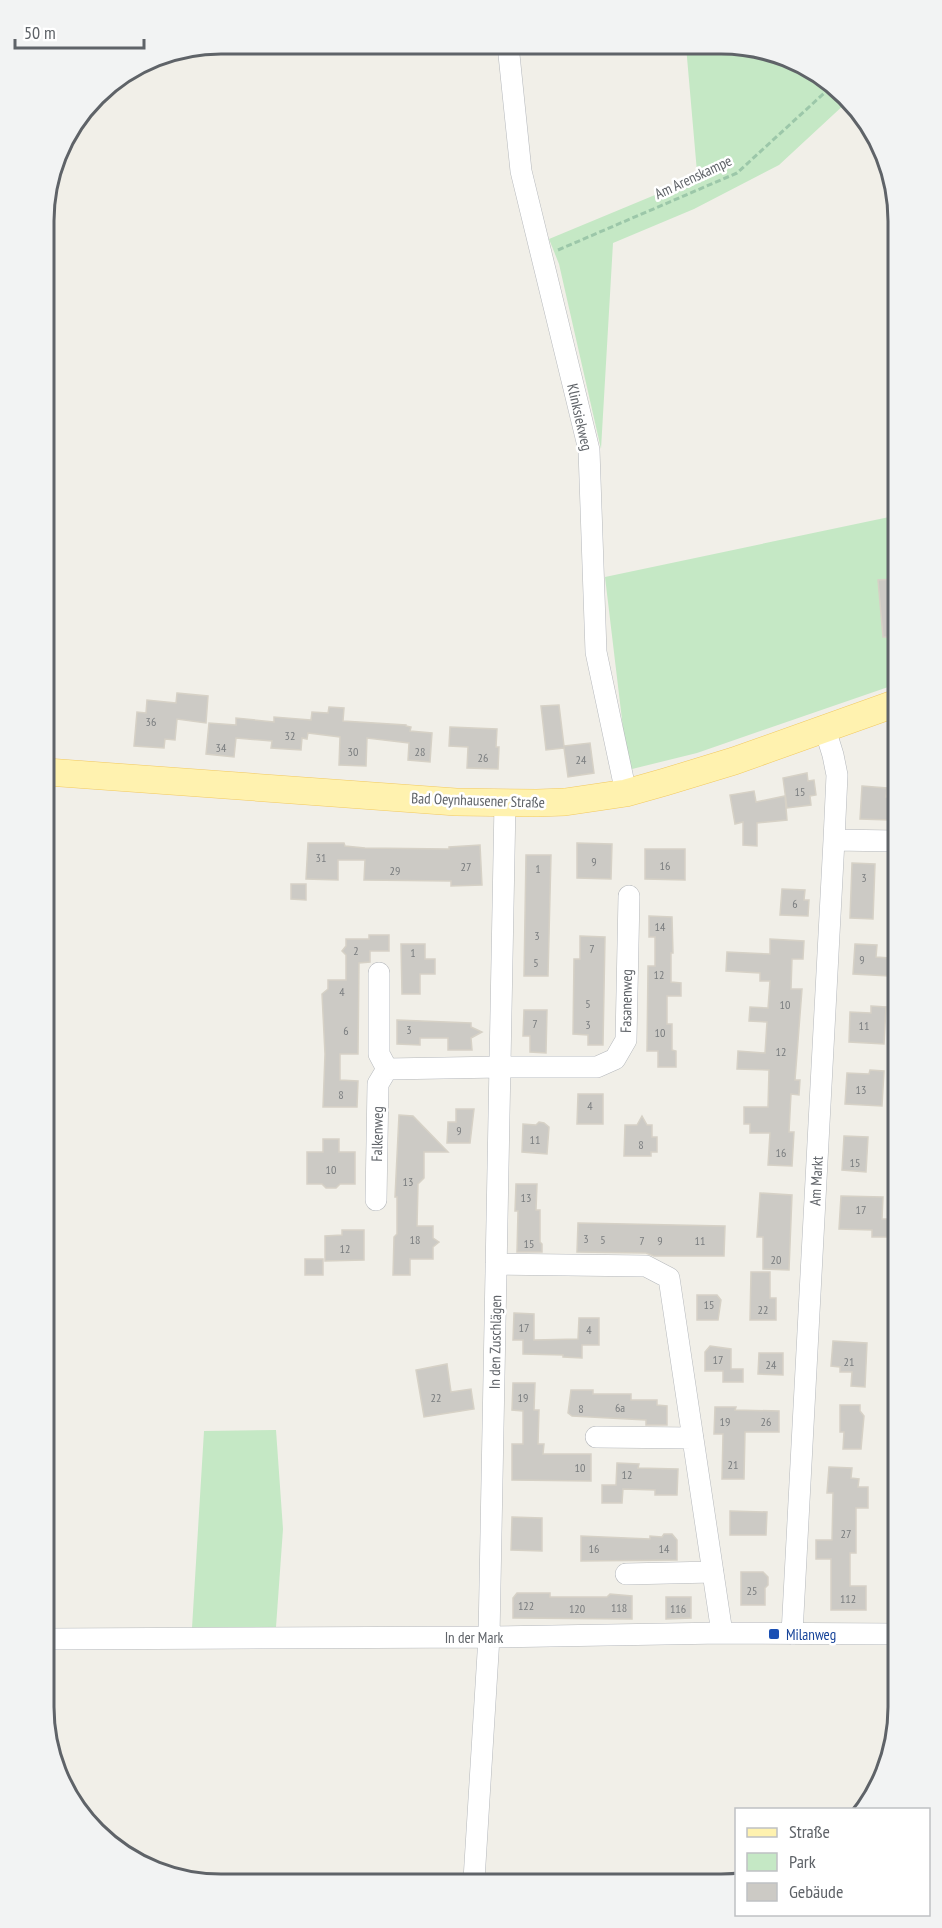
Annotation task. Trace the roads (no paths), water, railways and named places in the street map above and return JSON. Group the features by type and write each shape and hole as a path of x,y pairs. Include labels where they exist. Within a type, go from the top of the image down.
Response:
{"main road":[{"name":"Bad Oeynhausener Straße","path":"54,773 456,802 505,804 565,802 626,793 734,761 888,706"}],"street":[{"name":"Klinksiekweg","path":"509,54 521,171 589,450 596,652 626,793"},
{"name":"Am Markt","path":"792,1634 837,775 825,729"},
{"name":"In den Zuschlägen","path":"474,1874 489,1637 505,804"},
{"path":"834,840 888,841"},
{"name":"Fasanenweg","path":"501,1067 597,1067 615,1059 626,1040 629,896"},
{"path":"379,973 379,1054 387,1070 501,1067"},
{"name":"Falkenweg","path":"376,1200 378,1084 387,1070"},
{"path":"496,1264 646,1266 669,1278 722,1633"},
{"path":"596,1437 693,1438"},
{"path":"626,1574 713,1572"},
{"name":"In der Mark","path":"54,1638 489,1637 722,1633 888,1635"}],"place":[{"name":"Milanweg","path":"774,1634"}]}
